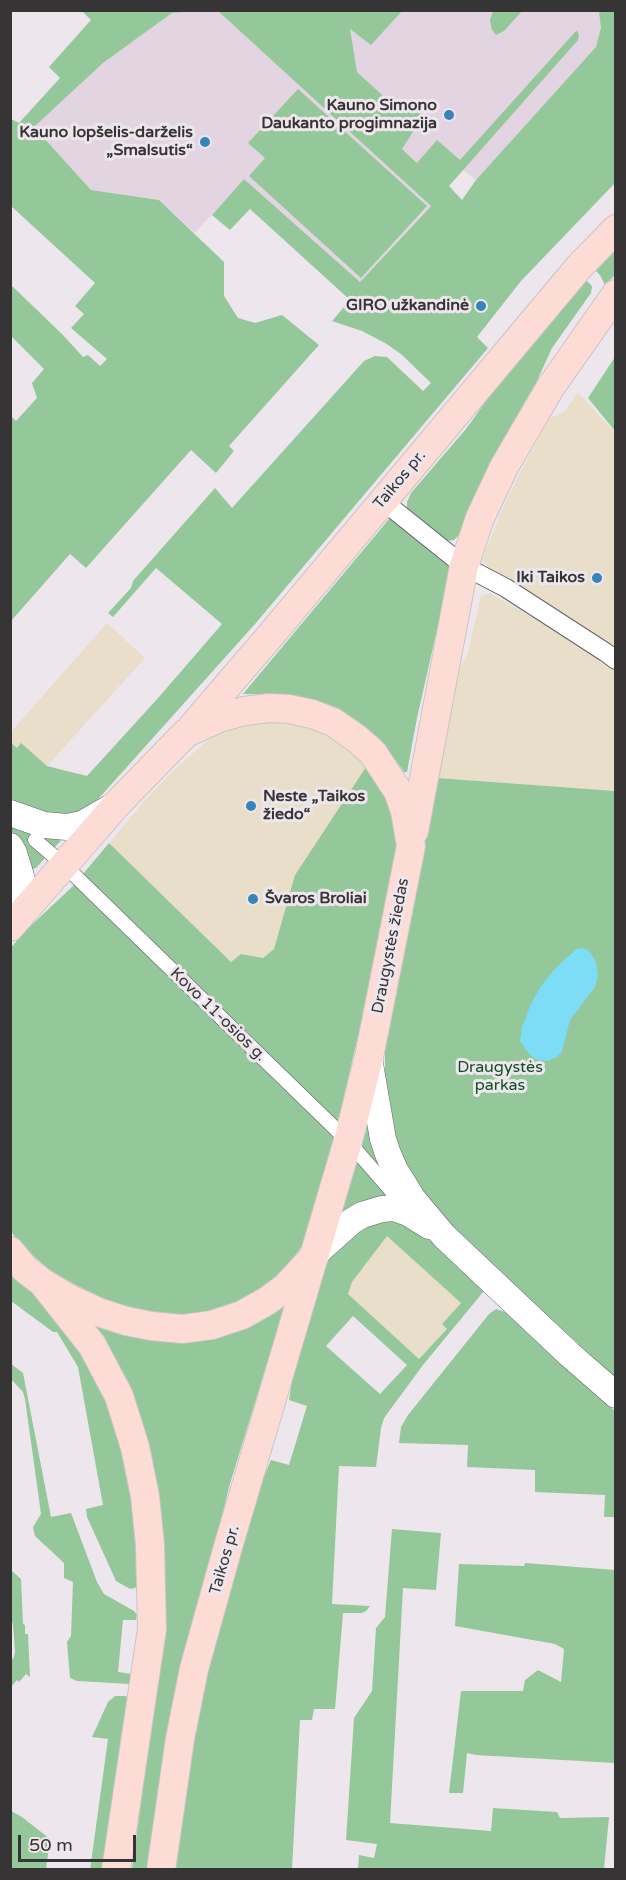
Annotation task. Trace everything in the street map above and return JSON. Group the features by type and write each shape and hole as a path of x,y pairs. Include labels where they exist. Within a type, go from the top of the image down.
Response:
{"main road":[{"name":"Taikos pr.","path":"186,733 579,267 615,229"},
{"path":"411,846 464,566 480,518 504,466 550,388 610,301 597,283 579,267"},
{"name":"Draugystės žiedas","path":"12,924 118,803 186,733 219,718 244,711 268,708 289,709 333,722 373,753 398,791 405,812 411,846 369,1057 348,1141 314,1255 286,1287 267,1301 242,1315 212,1325 182,1329 151,1326 117,1318 72,1300 22,1266"},
{"name":"Kovo 11-osios g.","path":"10,813 26,841 82,824 118,803"},
{"path":"12,924 21,892 26,841"},
{"path":"314,1255 352,1221 398,1197 395,1170 383,1139 369,1057"},
{"name":"Kovo 11-osios g.","path":"398,1197 408,1213 444,1236 568,1354 615,1395"},
{"name":"Taikos pr.","path":"161,1869 180,1738 194,1669 314,1255"},
{"path":"22,1266 92,1345 119,1396 135,1447 145,1496 150,1545 152,1629 117,1869"}],"street":[{"path":"383,501 464,566 506,588 615,660"},
{"name":"Kovo 11-osios g.","path":"26,841 63,864 348,1141 398,1197"}],"shaded area":[{"name":"Kauno lopšelis-darželis „Smalsutis“","path":"194,10 218,11 431,205 360,282 244,179 195,233 159,200 91,190 34,127 103,63 172,13"},
{"name":"Kauno Simono Daukanto progimnazija","path":"615,10 616,27 476,180 459,167 443,186 324,80 266,11"},
{"path":"578,392 615,433 615,650 573,620 497,574 482,561 519,474 550,418 564,412"},
{"path":"489,593 615,668 615,791 437,778 456,675 467,656 481,596"},
{"path":"107,623 145,658 47,766 21,744 17,748 11,742 11,732"},
{"path":"271,716 324,731 368,764 295,875 274,949 263,958 241,954 231,962 109,843 146,799 209,739 245,721"},
{"path":"387,1235 461,1303 442,1324 447,1329 419,1359 348,1294 352,1282"}],"green space":[{"path":"493,10 522,11 504,31 496,35 492,30 490,20"},
{"path":"82,11 194,11 172,13 103,63 34,127 91,190 159,200 224,262 224,296 238,318 255,323 282,315 319,345 229,446 234,451 216,473 191,450 86,568 70,554 11,621 11,416 16,421 37,398 32,383 44,369 11,336 11,285 83,357 88,355 100,366 107,359 71,328 84,314 75,306 95,283 11,206 11,119 19,123 60,78 49,67 91,20"},
{"path":"218,11 402,11 371,45 350,29 357,72 381,94 395,112 406,101 413,101 420,106 421,119 402,149 417,163 437,140 460,160 577,31 578,40 449,186 462,200 476,180 596,47 601,28 599,11 615,11 615,183 521,281 477,337 488,348 255,624 91,807 85,812 55,818 11,803 10,742 17,748 21,743 47,766 87,776 222,624 156,568 113,617 108,613 131,588 133,581 215,488 232,508 364,361 375,356 387,357 423,391 431,383 401,354 385,343 362,331 332,321 350,300 250,209 230,230 212,215 244,179 360,282 431,206"},
{"path":"298,89 427,206 361,278 249,176 265,158 248,143"},
{"path":"615,245 615,275 605,285 593,268"},
{"path":"587,281 592,286 591,293 552,348 527,403 459,535 454,540 447,541 407,511 407,502 411,493 466,429 491,394 581,282"},
{"path":"615,357 615,431 588,398"},
{"path":"390,518 451,568 407,772 404,772 380,739 356,720 327,704 293,695 243,694"},
{"path":"368,764 384,787 402,849 339,1117 307,1237 298,1252 286,1268 250,1297 224,1310 195,1315 139,1310 109,1301 55,1275 19,1243 11,1231 10,949 23,933 72,887 109,843 231,962 241,954 263,958 274,949 295,875"},
{"name":"Draugystės parkas","path":"437,778 615,791 615,1377 509,1281 439,1213 410,1179 393,1142 385,1086 385,1048"},
{"path":"10,820 65,836 36,868 29,870 11,830"},
{"path":"370,1127 390,1199 340,1215 367,1128"},
{"path":"386,1217 414,1226 484,1291 423,1365 384,1418 376,1467 339,1466 332,1604 370,1606 362,1613 343,1613 335,1709 314,1709 312,1720 300,1720 292,1869 168,1870 196,1714 245,1521 271,1460 289,1465 307,1406 289,1400 292,1381 328,1256 341,1238","holes":["387,1236 461,1303 442,1324 447,1329 419,1359 348,1294 352,1282","353,1316 407,1365 380,1394 326,1346"]},
{"path":"10,1273 37,1292 94,1362 130,1465 139,1585 135,1588 130,1589 116,1581 87,1517 86,1509 103,1505 78,1367 57,1332 53,1332 11,1301"},
{"path":"285,1305 229,1487 201,1605 153,1869 132,1869 142,1796 162,1579 89,1323 121,1334"},
{"path":"496,1309 505,1312 615,1411 615,1517 604,1517 605,1495 535,1492 535,1470 467,1467 468,1445 399,1443 401,1427 408,1415 489,1314"},
{"path":"11,1364 23,1373 51,1517 71,1513 97,1582 104,1594 137,1615 136,1620 123,1620 118,1672 132,1674 131,1684 77,1681 70,1678 67,1642 71,1636 73,1582 64,1578 64,1563 35,1536 33,1527 41,1514 25,1399 23,1392 11,1379"},
{"path":"392,1529 441,1533 436,1590 403,1588 390,1823 491,1831 493,1808 557,1812 560,1818 609,1817 604,1869 358,1869 359,1855 374,1858 377,1844 346,1840 354,1718 372,1691 376,1628 385,1617"},
{"path":"525,1563 615,1570 615,1763 467,1753 463,1793 449,1793 461,1691 523,1691 525,1680 538,1670 561,1682 564,1649 555,1644 455,1626 459,1564 524,1566"},
{"path":"11,1570 21,1579 23,1624 25,1634 28,1634 30,1677 26,1674 11,1687 11,1661 15,1651 11,1617"},
{"path":"115,1696 125,1696 131,1699 108,1869 90,1870 108,1739 92,1737 108,1702"},
{"path":"11,1811 50,1839 46,1869 12,1869"}],"water":[{"path":"583,948 590,952 596,962 598,976 595,987 570,1020 562,1051 557,1057 547,1061 537,1060 530,1055 520,1041 522,1027 531,1004 541,986 554,970 576,949"}],"place":[{"name":"Kauno Simono Daukanto progimnazija","path":"449,115"},
{"name":"Kauno lopšelis-darželis „Smalsutis“","path":"205,142"},
{"name":"GIRO užkandinė","path":"481,306"},
{"name":"Iki Taikos","path":"597,578"},
{"name":"Neste „Taikos žiedo“","path":"251,806"},
{"name":"Švaros Broliai","path":"253,899"}]}
